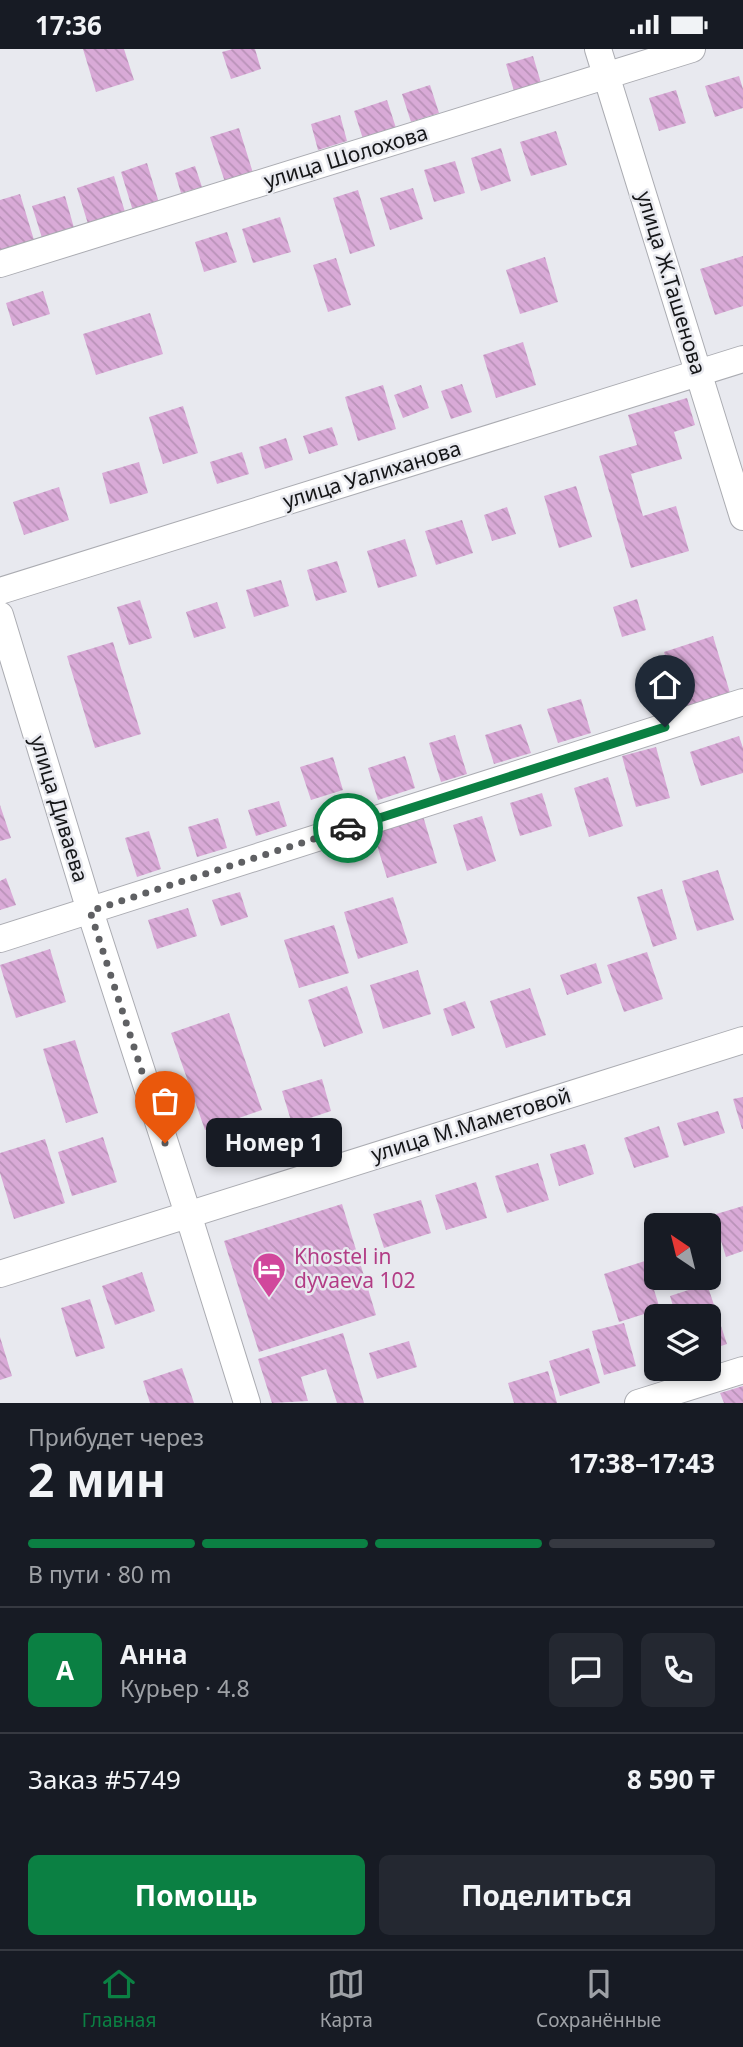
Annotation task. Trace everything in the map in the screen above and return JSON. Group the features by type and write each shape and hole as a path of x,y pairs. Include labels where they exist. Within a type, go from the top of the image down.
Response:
{"street":[{"name":"улица Ж.Ташенова","path":"598,49 743,517"},
{"name":"улица Шолохова","path":"0,264 692,49"},
{"name":"улица Уалиханова","path":"0,591 743,359"},
{"name":"улица Диваева","path":"0,615 90,911 247,1403"},
{"path":"0,939 743,702"},
{"name":"улица М.Маметовой","path":"0,1274 743,1040"},
{"path":"638,1403 743,1370"}],"building":[{"path":"83,49 124,49 134,80 96,92"},
{"path":"255,49 261,69 231,79 222,52"},
{"path":"533,56 541,83 514,91 506,64"},
{"path":"739,76 743,89 743,108 715,117 705,86"},
{"path":"430,85 439,113 411,122 402,94"},
{"path":"676,90 686,123 659,131 649,98"},
{"path":"387,100 396,128 363,139 354,111"},
{"path":"340,115 347,141 318,150 311,124"},
{"path":"239,128 253,173 225,182 210,137"},
{"path":"556,131 567,165 531,176 520,142"},
{"path":"501,148 511,181 481,191 471,158"},
{"path":"455,161 465,193 434,202 424,170"},
{"path":"147,163 159,203 133,211 121,172"},
{"path":"195,166 202,187 181,193 175,173"},
{"path":"114,176 125,212 88,224 77,188"},
{"path":"413,188 423,219 390,230 380,198"},
{"path":"358,190 375,246 350,254 333,198"},
{"path":"20,194 34,240 0,251 0,200"},
{"path":"65,196 74,228 42,238 32,206"},
{"path":"280,217 291,252 253,263 242,229"},
{"path":"227,232 237,262 204,272 195,242"},
{"path":"743,256 743,306 715,315 700,269"},
{"path":"545,257 558,302 520,314 506,270"},
{"path":"336,258 351,305 328,312 313,265"},
{"path":"43,291 50,314 13,326 6,303"},
{"path":"150,313 163,354 96,375 83,334"},
{"path":"523,342 536,385 496,398 483,355"},
{"path":"462,384 472,412 451,419 441,391"},
{"path":"383,385 396,429 358,441 345,397"},
{"path":"421,385 429,408 403,418 394,395"},
{"path":"687,398 695,425 674,432 682,459 631,474 643,516 676,506 689,551 631,568 599,456 637,445 628,415"},
{"path":"183,406 198,453 163,464 149,417"},
{"path":"332,427 338,445 309,454 303,436"},
{"path":"286,438 293,460 265,469 259,447"},
{"path":"242,452 249,474 217,484 210,462"},
{"path":"139,462 148,493 110,504 102,473"},
{"path":"576,486 592,537 559,548 544,496"},
{"path":"59,487 69,520 24,535 13,502"},
{"path":"507,507 516,534 492,541 484,515"},
{"path":"462,520 473,553 436,565 425,531"},
{"path":"405,539 417,576 378,588 367,551"},
{"path":"337,561 347,592 316,601 307,570"},
{"path":"281,580 289,606 254,617 246,590"},
{"path":"637,599 646,630 622,637 613,607"},
{"path":"140,600 152,638 129,645 117,607"},
{"path":"217,602 226,628 194,638 186,612"},
{"path":"713,636 730,693 682,708 664,652"},
{"path":"113,642 141,734 95,748 67,656"},
{"path":"581,699 591,733 558,743 547,709"},
{"path":"521,724 531,753 494,764 485,735"},
{"path":"455,735 467,774 441,782 429,743"},
{"path":"739,736 743,748 743,773 701,786 690,752"},
{"path":"656,747 670,798 636,807 622,756"},
{"path":"405,756 415,788 378,800 368,768"},
{"path":"333,757 343,790 311,800 300,767"},
{"path":"608,777 623,826 589,837 574,788"},
{"path":"542,793 552,826 520,836 510,803"},
{"path":"279,801 287,826 256,836 248,810"},
{"path":"0,805 11,838 0,841"},
{"path":"423,816 437,863 387,878 373,832"},
{"path":"482,816 496,861 467,871 453,825"},
{"path":"218,818 227,848 197,857 188,827"},
{"path":"149,831 161,869 137,877 125,838"},
{"path":"718,870 734,920 697,931 682,881"},
{"path":"6,878 16,905 0,910 0,881"},
{"path":"662,889 677,939 653,947 637,897"},
{"path":"240,892 248,917 221,926 212,900"},
{"path":"393,897 408,943 358,959 344,912"},
{"path":"188,908 197,936 157,949 148,920"},
{"path":"334,925 349,973 299,988 284,940"},
{"path":"50,949 66,1002 16,1018 0,965"},
{"path":"647,952 663,999 624,1012 607,965"},
{"path":"596,963 602,983 567,995 560,975"},
{"path":"418,970 431,1014 383,1029 370,985"},
{"path":"347,986 363,1033 324,1047 308,1000"},
{"path":"530,988 546,1035 506,1048 490,1001"},
{"path":"465,1001 475,1028 452,1036 443,1009"},
{"path":"229,1013 262,1110 205,1130 171,1033"},
{"path":"75,1040 98,1113 66,1123 43,1049"},
{"path":"322,1079 331,1111 292,1124 282,1091"},
{"path":"743,1097 743,1129 742,1129 733,1099"},
{"path":"718,1111 725,1133 684,1146 677,1123"},
{"path":"659,1126 669,1157 634,1168 624,1138"},
{"path":"103,1137 117,1182 72,1196 58,1152"},
{"path":"45,1139 65,1203 14,1219 0,1173 0,1153"},
{"path":"585,1144 594,1174 559,1186 550,1154"},
{"path":"538,1163 549,1200 507,1213 495,1176"},
{"path":"476,1182 487,1218 446,1230 435,1195"},
{"path":"421,1200 431,1233 384,1248 373,1214"},
{"path":"342,1204 376,1315 259,1352 224,1241"},
{"path":"743,1206 743,1251 726,1257 721,1241 720,1213"},
{"path":"644,1261 644,1290 654,1290 658,1304 644,1304 644,1314 619,1322 604,1274"},
{"path":"142,1272 155,1311 115,1325 102,1286"},
{"path":"688,1290 709,1290 714,1304 672,1304 670,1296"},
{"path":"90,1299 105,1348 76,1357 61,1308"},
{"path":"624,1323 636,1366 604,1375 592,1331"},
{"path":"721,1326 727,1344 721,1346"},
{"path":"343,1333 364,1403 337,1403 326,1369 301,1377 308,1401 272,1403 258,1359"},
{"path":"0,1337 12,1376 0,1380"},
{"path":"409,1341 417,1367 377,1379 369,1353"},
{"path":"589,1348 600,1383 560,1396 549,1361"},
{"path":"182,1368 194,1403 150,1403 143,1381"},
{"path":"548,1371 557,1403 514,1403 508,1383"},
{"path":"743,1386 743,1403 724,1403 720,1393"}],"way so far":[{"path":"165,1143 90,911 348,828"}],"place":[{"name":"Номер 1","path":"165,1143"},
{"name":"Khostel in dyvaeva 102","path":"269,1299"}],"route":[{"path":"348,828 665,727"}]}
